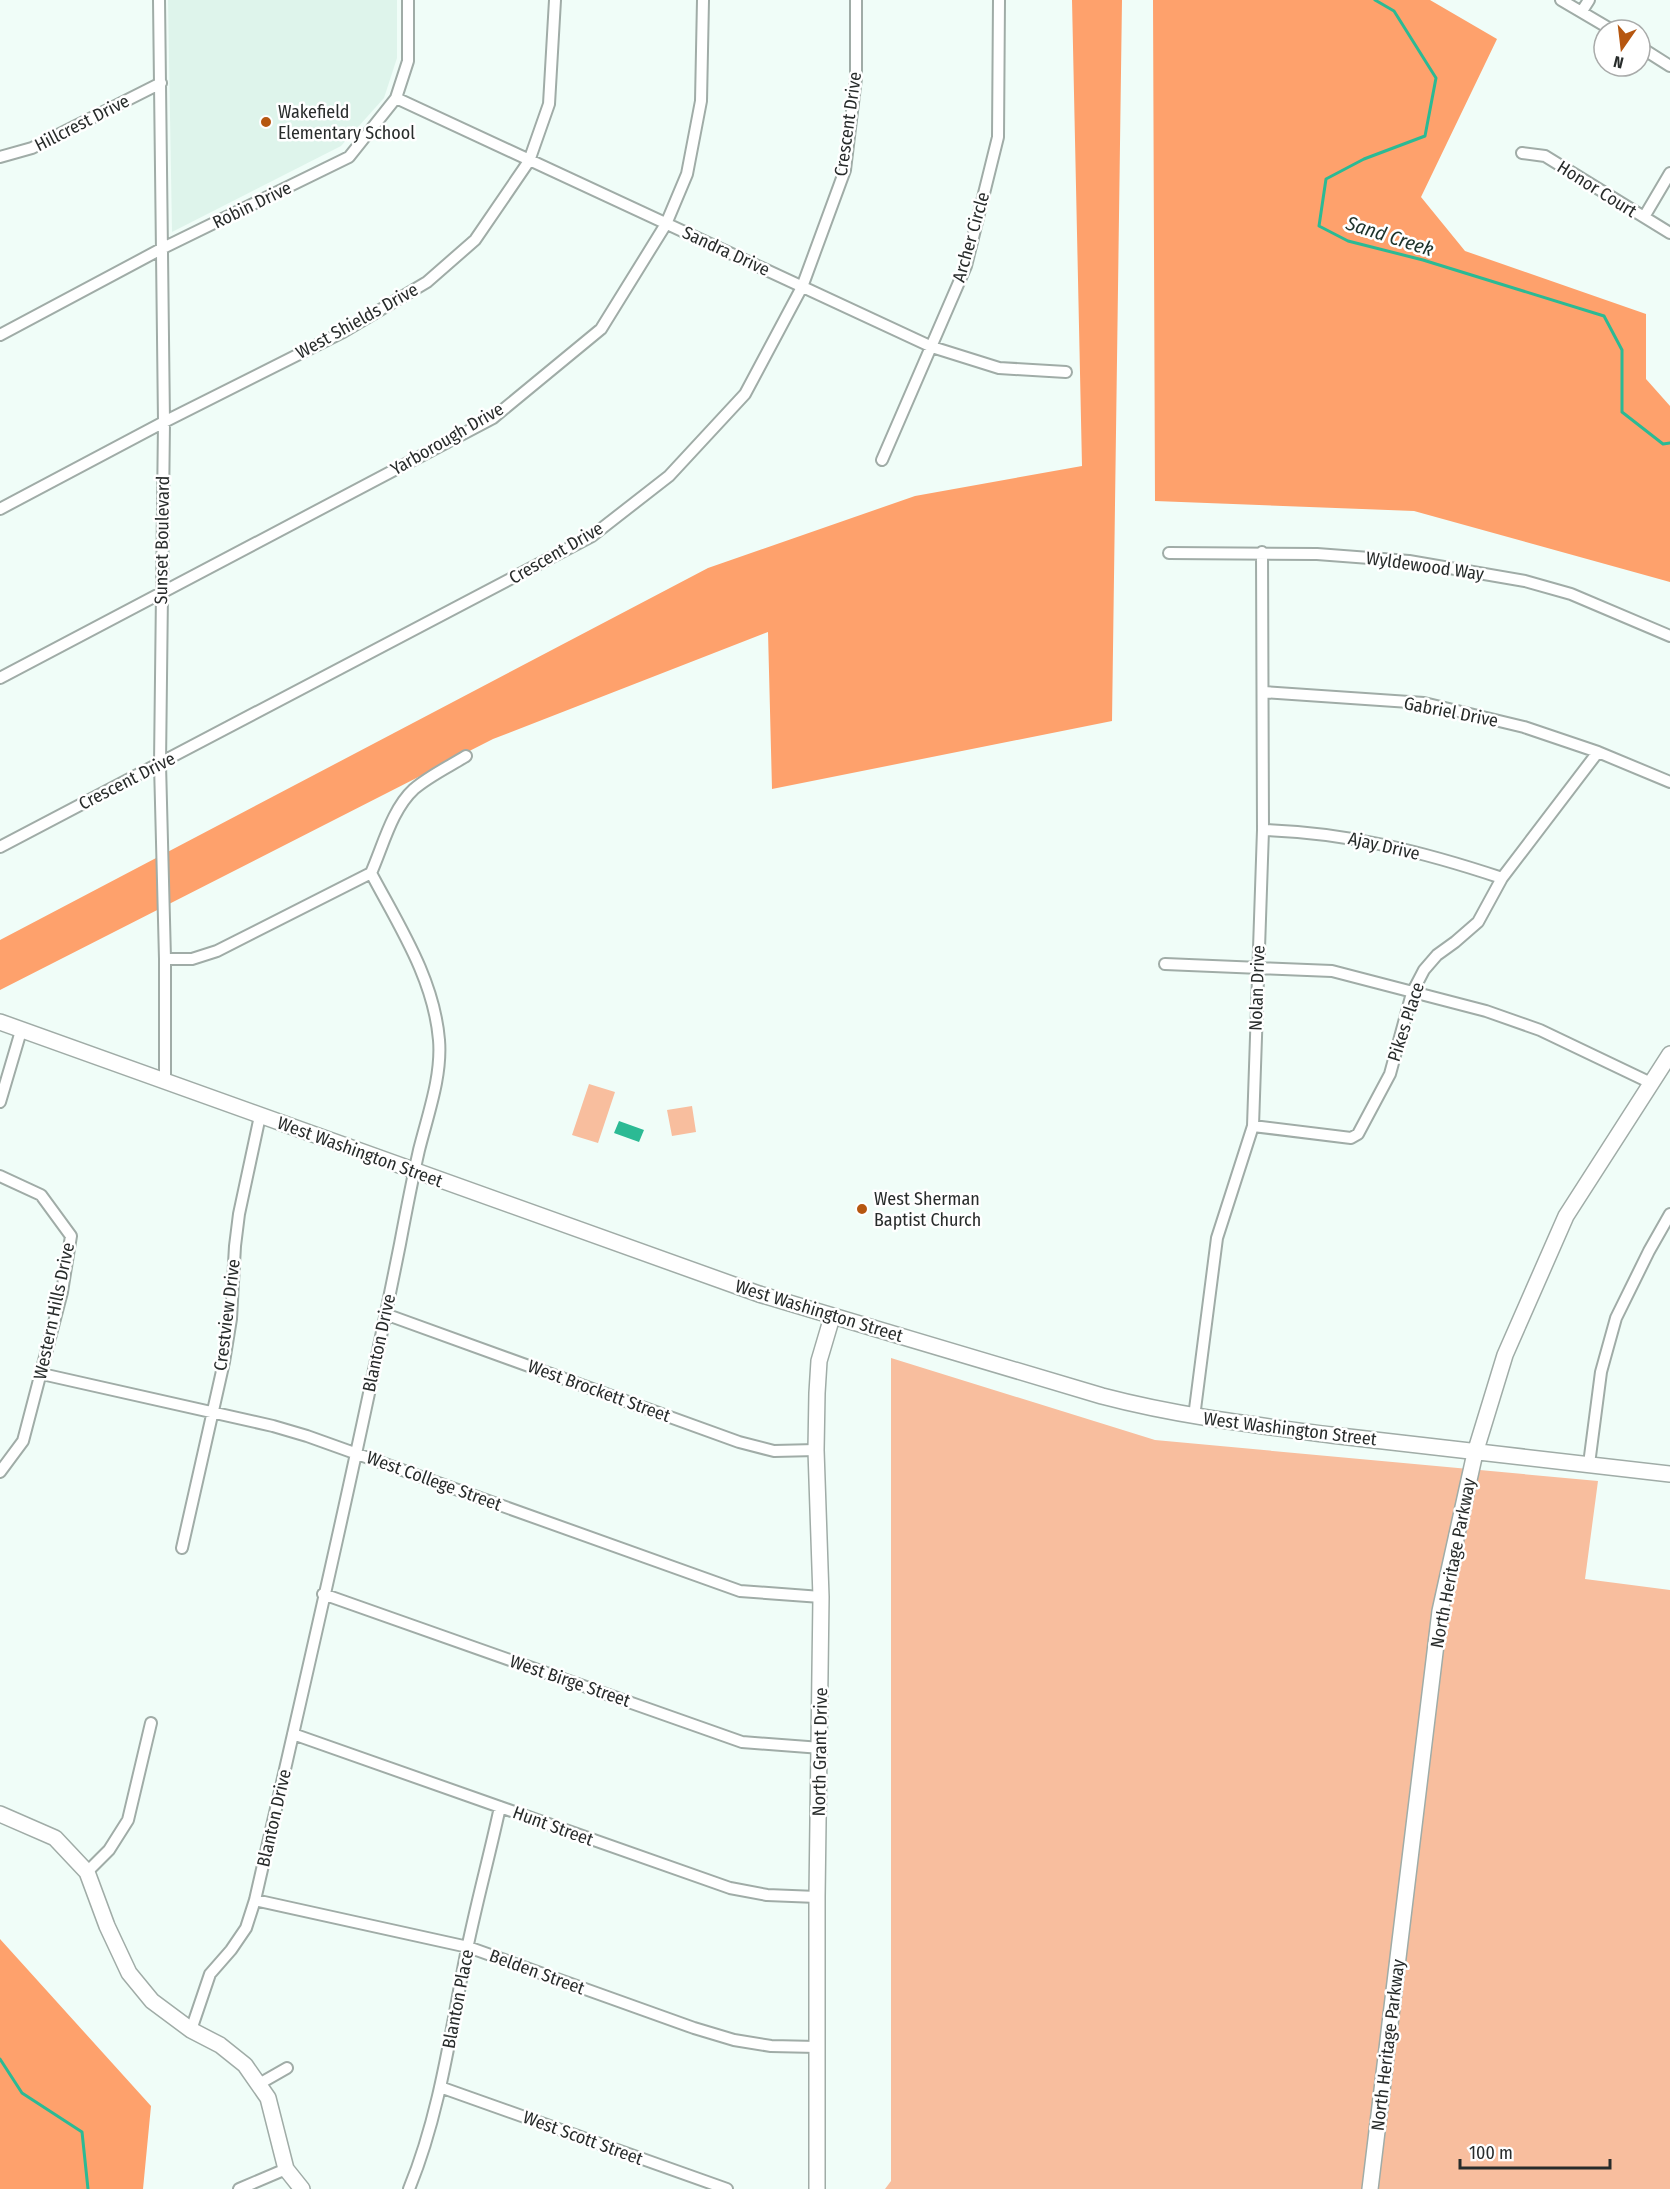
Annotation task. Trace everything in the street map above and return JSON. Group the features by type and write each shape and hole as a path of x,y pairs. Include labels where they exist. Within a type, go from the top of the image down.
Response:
{"street":[{"name":"Sunset Boulevard","path":"159,0 164,422 160,764 165,959 165,1081"},
{"name":"Robin Drive","path":"0,335 163,248 349,157 396,98 408,62 408,0"},
{"name":"West Shields Drive","path":"0,509 164,422 344,332 427,282 476,240 529,161 549,104 555,0"},
{"name":"Yarborough Drive","path":"0,678 493,418 601,328 666,224 687,174 701,101 703,0"},
{"name":"Crescent Drive","path":"0,847 592,536 669,476 745,394 802,287 845,171 856,78 856,0"},
{"name":"Archer Circle","path":"882,460 966,266 998,137 999,0"},
{"path":"1561,0 1592,18"},
{"path":"1582,12 1589,0"},
{"path":"1652,55 1670,66"},
{"name":"Hillcrest Drive","path":"0,157 32,148 161,82"},
{"name":"Sandra Drive","path":"396,98 932,347 999,368 1066,372"},
{"name":"Honor Court","path":"1522,153 1545,156 1670,233"},
{"path":"1644,218 1670,173"},
{"name":"Wyldewood Way","path":"1169,553 1262,552 1409,561 1525,581 1571,594 1670,636"},
{"name":"Nolan Drive","path":"1194,1417 1217,1238 1253,1126 1263,830 1262,552"},
{"name":"Gabriel Drive","path":"1263,692 1424,704 1524,727 1598,752"},
{"path":"1598,752 1670,782"},
{"name":"Pikes Place","path":"1253,1126 1351,1138 1358,1134 1390,1074 1412,993 1424,970 1437,955 1478,922 1502,879 1598,752"},
{"path":"165,959 192,959 217,951 371,873 406,798 416,788 466,756"},
{"name":"Ajay Drive","path":"1263,830 1301,831 1384,844 1502,879"},
{"name":"Blanton Drive","path":"191,2030 210,1974 246,1928 255,1900 356,1453 414,1172 438,1068 437,1021 429,991 420,967 371,873"},
{"path":"1165,964 1308,968 1332,971 1486,1011 1540,1030 1651,1083"},
{"name":"West Washington Street","path":"0,1022 759,1294 1102,1396 1194,1417 1474,1453 1670,1474"},
{"path":"0,1102 21,1031"},
{"name":"North Heritage Parkway","path":"1370,2189 1440,1611 1474,1453 1505,1355 1566,1216 1670,1054"},
{"name":"Crestview Drive","path":"182,1548 224,1362 231,1319 239,1214 260,1116"},
{"name":"Western Hills Drive","path":"0,1176 41,1195 71,1236 62,1292 23,1441 0,1472"},
{"path":"1589,1464 1601,1372 1616,1318 1670,1214"},
{"name":"West Brockett Street","path":"386,1314 740,1442 774,1451 816,1450"},
{"name":"North Grant Drive","path":"817,2189 817,1897 821,1598 816,1450 819,1361 832,1317"},
{"name":"West College Street","path":"42,1374 273,1426 356,1453 740,1591 821,1598"},
{"name":"West Birge Street","path":"323,1594 742,1742 820,1748"},
{"path":"87,1872 110,1850 128,1820 151,1723"},
{"name":"Hunt Street","path":"293,1734 730,1888 767,1895 817,1897"},
{"name":"Blanton Place","path":"409,2189 420,2162 440,2088 468,1947 500,1808"},
{"path":"0,1814 55,1838 87,1872 107,1926 129,1973 152,2001 191,2030 220,2044 245,2065 268,2098 286,2169 302,2189"},
{"name":"Belden Street","path":"255,1900 468,1947 694,2028 734,2040 771,2046 817,2047"},
{"path":"259,2084 286,2068"},
{"name":"West Scott Street","path":"440,2088 727,2189"},
{"path":"239,2189 286,2169"}],"shaded area":[{"name":"Wakefield Elementary School","path":"168,0 397,0 397,58 384,98 341,146 172,232"},
{"path":"1072,0 1122,0 1112,721 772,789 768,632 493,739 0,990 0,940 708,568 915,496 1082,466"},
{"path":"1153,0 1430,0 1497,39 1421,197 1465,251 1646,314 1646,379 1670,406 1670,582 1414,511 1155,501"},
{"path":"589,1084 615,1092 598,1143 572,1135"},
{"path":"692,1106 696,1132 672,1136 667,1110"},
{"path":"619,1121 644,1130 639,1142 614,1133"},
{"path":"891,1358 1155,1440 1598,1481 1585,1579 1670,1590 1670,2189 885,2189 891,2181"},
{"path":"0,1939 151,2106 143,2189 0,2189"}],"waterway":[{"name":"Sand Creek","path":"1375,0 1394,11 1436,78 1425,136 1364,159 1326,179 1319,226 1348,241 1423,260 1604,316 1622,350 1622,412 1663,444 1670,443"},
{"path":"0,2059 22,2093 82,2132 88,2189"}],"place":[{"name":"Wakefield Elementary School","path":"266,122"},
{"name":"West Sherman Baptist Church","path":"862,1209"}]}
